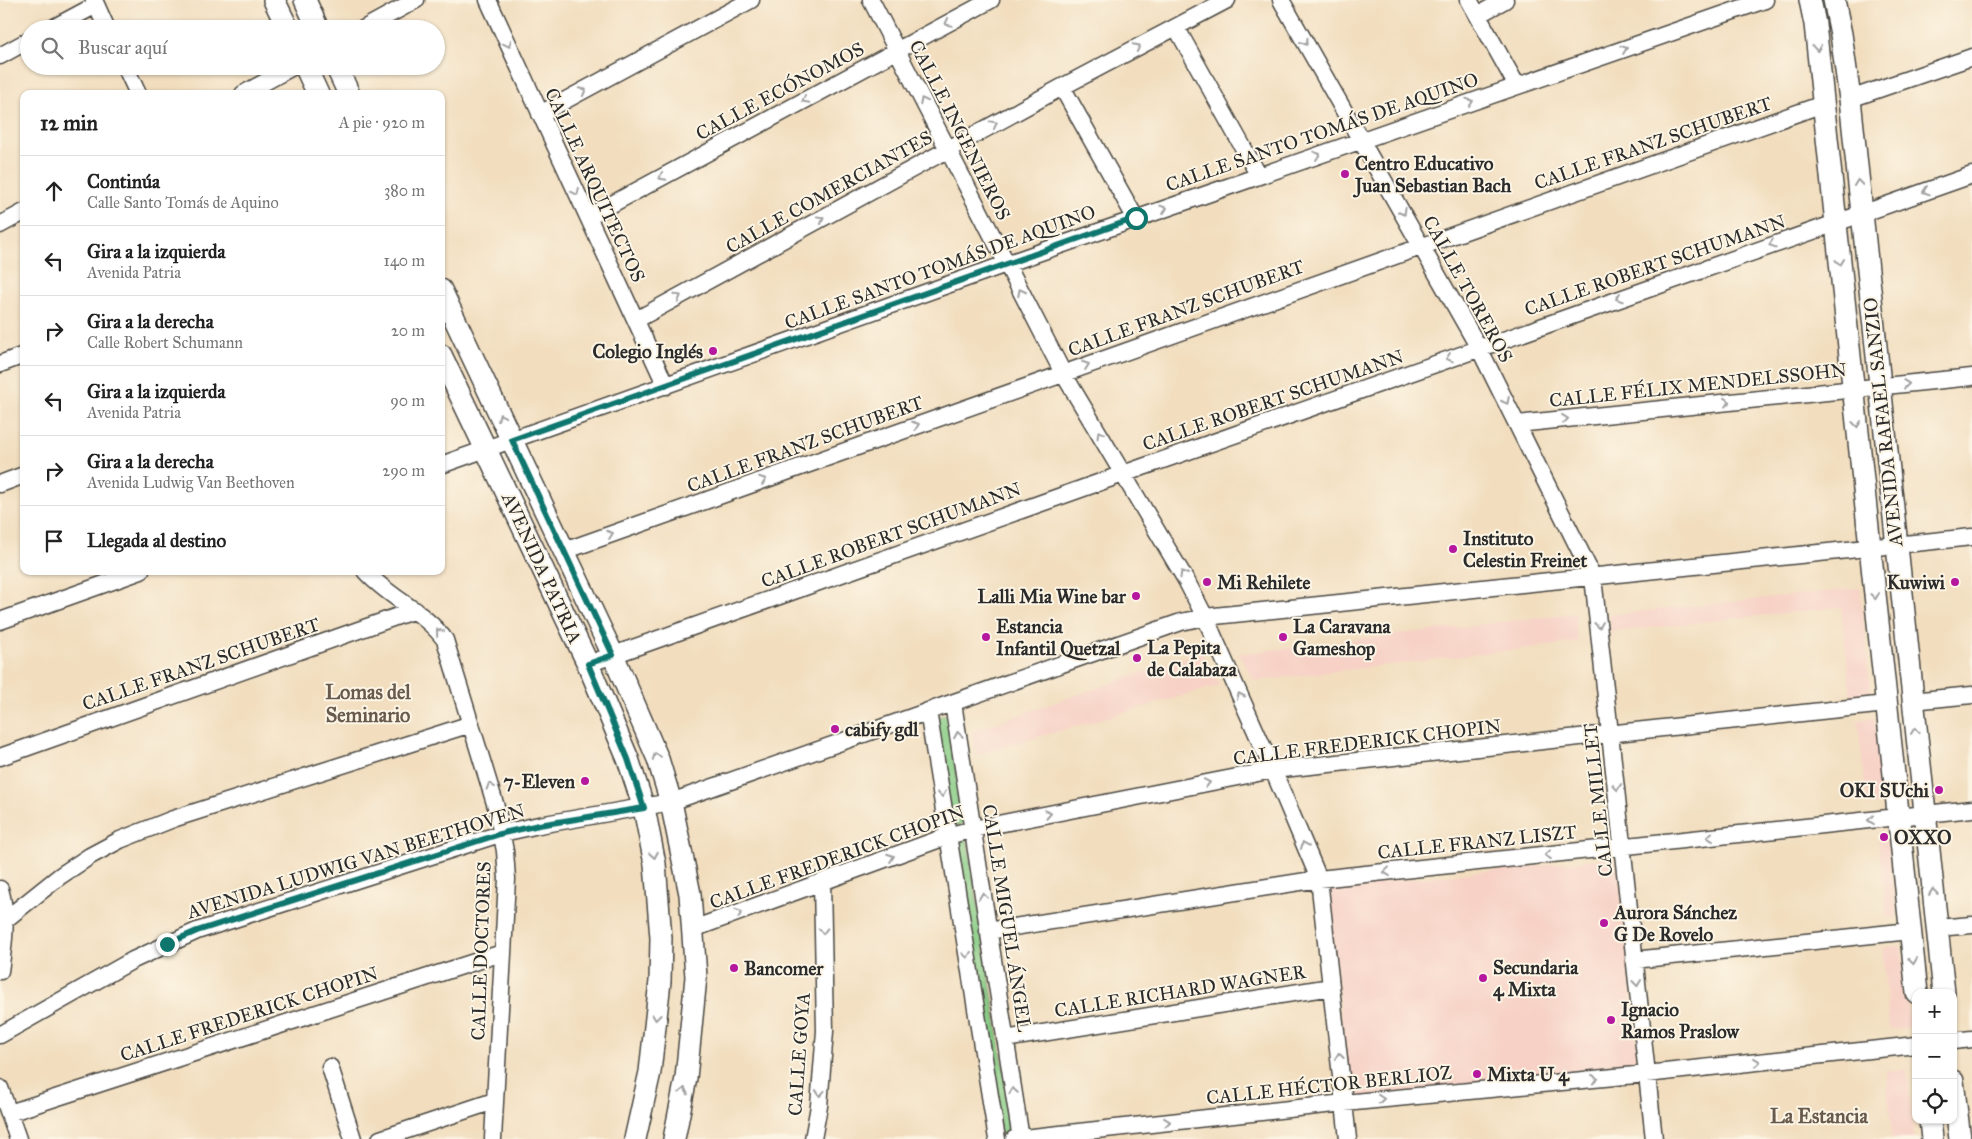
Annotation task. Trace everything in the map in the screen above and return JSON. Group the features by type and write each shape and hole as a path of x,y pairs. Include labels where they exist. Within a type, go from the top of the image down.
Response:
{"main road":[{"path":"274,0 284,20"},
{"path":"304,0 314,20"},
{"name":"AVENIDA RAFAEL SANZIO","path":"1810,0 1815,24 1917,989"},
{"name":"AVENIDA RAFAEL SANZIO","path":"1834,0 1845,56 1850,99 1944,989"},
{"path":"309,75 316,90"},
{"path":"340,75 347,90"},
{"name":"AVENIDA PATRIA","path":"445,298 613,655 658,759 671,802 690,894 696,977 686,1078 674,1139"},
{"name":"AVENIDA PATRIA","path":"445,364 588,664 628,759 644,808 655,864 661,938 660,982 650,1072 634,1139"},
{"path":"1957,1114 1960,1139"},
{"path":"1930,1124 1932,1139"}],"street":[{"path":"379,20 416,0"},
{"name":"CALLE ARQUITECTOS","path":"488,0 666,386"},
{"path":"540,114 751,0"},
{"name":"CALLE INGENIEROS","path":"870,0 1063,373 1186,580 1205,617 1319,879 1348,1139"},
{"name":"CALLE ECÓNOMOS","path":"588,217 991,0"},
{"name":"CALLE COMERCIANTES","path":"636,320 1062,87 1227,0"},
{"name":"CALLE TOREROS","path":"1281,0 1479,348 1593,577"},
{"path":"1470,0 1517,86"},
{"path":"1478,15 1505,0"},
{"name":"CALLE SANTO TOMÁS DE AQUINO","path":"445,464 1136,218 1765,0"},
{"path":"66,20 95,2 103,20"},
{"path":"1176,26 1259,176"},
{"path":"0,56 20,45"},
{"path":"1850,99 1972,57"},
{"path":"129,75 136,90"},
{"path":"250,90 278,75"},
{"path":"1062,87 1136,218"},
{"name":"CALLE FRANZ SCHUBERT","path":"564,551 1823,104"},
{"name":"CALLE ROBERT SCHUMANN","path":"588,664 1972,175"},
{"path":"0,225 20,214"},
{"path":"0,364 20,356"},
{"name":"CALLE FÉLIX MENDELSSOHN","path":"1517,424 1972,377"},
{"path":"0,484 20,476"},
{"name":"AVENIDA LUDWIG VAN BEETHOVEN","path":"0,1036 133,960 189,934 503,833 671,802 1181,622 1205,617 1972,537"},
{"path":"0,621 130,575"},
{"name":"CALLE DOCTORES","path":"369,575 436,628 445,640 503,833 507,879 493,1139"},
{"name":"CALLE MILLET","path":"1593,577 1654,1139"},
{"name":"CALLE FRANZ SCHUBERT","path":"0,756 414,610"},
{"path":"1912,701 1972,695"},
{"name":"CALLE MIGUEL ÁNGEL","path":"954,703 1019,1139"},
{"name":"CALLE FREDERICK CHOPIN","path":"693,929 948,836 973,829 1273,770 1886,704"},
{"path":"928,712 997,1139"},
{"path":"2,921 60,876 90,856 120,840 173,819 471,724"},
{"name":"CALLE FRANZ LISZT","path":"988,931 1319,879 1972,810"},
{"name":"CALLE GOYA","path":"813,1139 819,1106 825,1031 822,882"},
{"path":"0,889 4,903 2,921 4,949 0,971"},
{"path":"1937,928 1972,925"},
{"path":"1634,960 1910,931"},
{"name":"CALLE FREDERICK CHOPIN","path":"8,1113 502,953"},
{"name":"CALLE RICHARD WAGNER","path":"1005,1038 1331,987"},
{"path":"1957,1041 1972,1039"},
{"name":"CALLE HÉCTOR BERLIOZ","path":"1019,1139 1344,1103 1646,1074 1912,1045"},
{"path":"330,1067 353,1139"},
{"path":"0,1088 18,1139"},
{"path":"380,1139 494,1101"}],"shaded area":[{"path":"1860,588 1871,695 1851,697 1841,607 1611,632 1609,615"},
{"path":"1575,613 1578,642 1255,681 1238,654"},
{"path":"1201,652 1220,685 976,755 972,731"},
{"path":"1875,718 1884,804 1867,806 1858,720"},
{"path":"1888,837 1897,917 1887,918 1878,838"},
{"name":"Secundaria 4 Mixta","path":"1617,857 1639,1067 1349,1098 1327,888"},
{"path":"1901,946 1910,1027 1889,1029 1883,947"},
{"path":"1907,1069 1914,1139 1892,1139 1886,1071"}],"green space":[{"path":"947,714 965,824 953,826 934,718"},
{"path":"967,838 1014,1131 1001,1135 957,841"}],"place":[{"name":"Centro Educativo Juan Sebastian Bach","path":"1345,174"},
{"name":"Colegio Inglés","path":"713,351"},
{"name":"Instituto Celestin Freinet","path":"1453,549"},
{"name":"Mi Rehilete","path":"1207,582"},
{"name":"Kuwiwi","path":"1955,582"},
{"name":"Lalli Mia Wine bar","path":"1136,596"},
{"name":"Estancia Infantil Quetzal","path":"986,637"},
{"name":"La Caravana Gameshop","path":"1283,637"},
{"name":"La Pepita de Calabaza","path":"1137,658"},
{"name":"cabify gdl","path":"835,729"},
{"name":"7-Eleven","path":"585,781"},
{"name":"OKI SUchi","path":"1939,790"},
{"name":"OXXO","path":"1884,837"},
{"name":"Aurora Sánchez G De Rovelo","path":"1604,923"},
{"name":"Bancomer","path":"734,968"},
{"name":"Secundaria 4 Mixta","path":"1483,978"},
{"name":"Ignacio Ramos Praslow","path":"1611,1020"},
{"name":"Mixta U 4","path":"1477,1074"}],"district":[{"name":"Lomas del Seminario","path":"368,704"},
{"name":"La Estancia","path":"1819,1116"}],"route":[{"path":"167,944 197,931 503,833 539,825 644,808 628,759 588,664 613,655 512,440 1136,218"}]}
